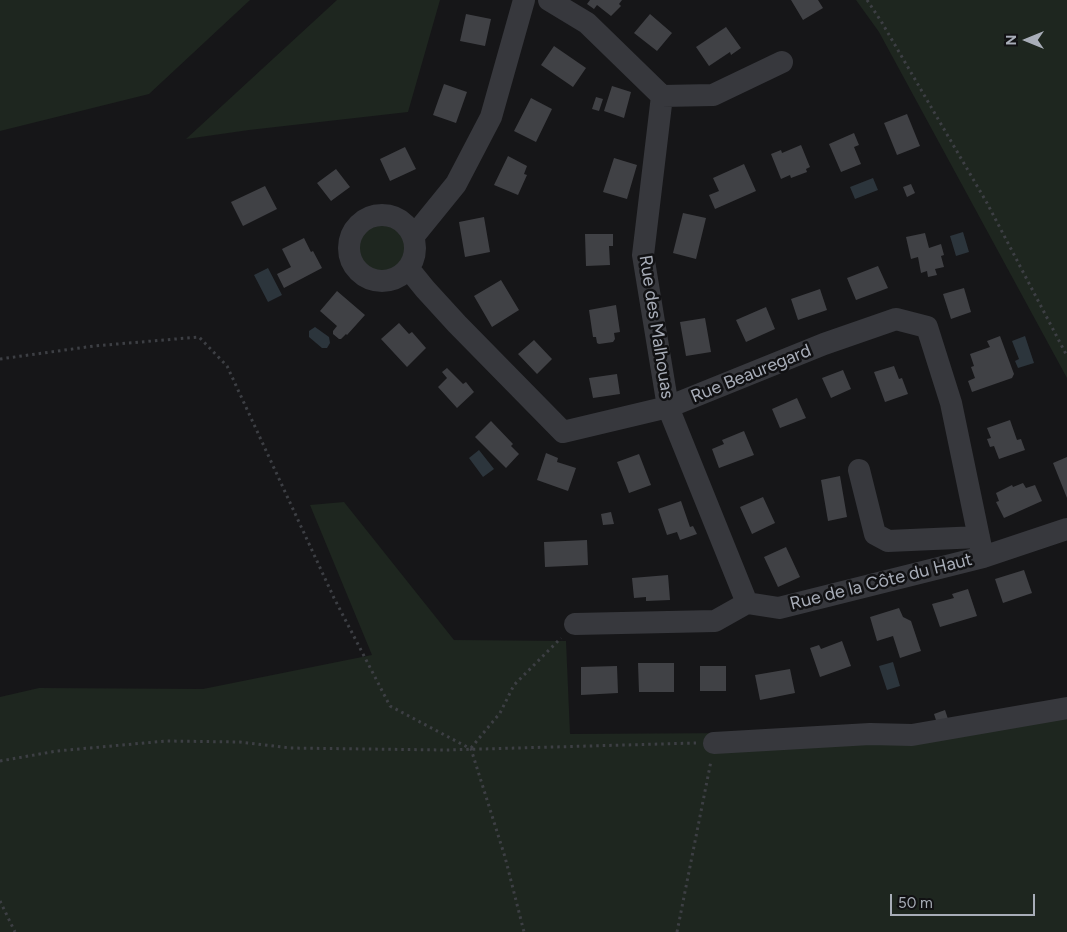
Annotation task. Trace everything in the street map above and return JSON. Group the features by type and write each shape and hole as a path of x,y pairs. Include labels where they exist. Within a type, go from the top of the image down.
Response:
{"street":[{"path":"413,237 456,184 492,117 524,0"},
{"path":"549,0 587,23 662,96 713,95 782,62"},
{"name":"Rue des Malhouas","path":"662,96 643,255 668,407 747,603"},
{"path":"391,216 408,228 413,237 415,248 408,268 401,275 392,279 382,281 367,277 356,267 351,258 349,248 355,229 371,217 391,216"},
{"name":"Rue Beauregard","path":"408,268 457,324 564,432 668,407 824,344 896,319 927,328 952,403 981,547"},
{"path":"858,470 875,534 888,541 981,547"},
{"name":"Rue de la Côte du Haut","path":"747,603 780,608 981,547 1067,529"},
{"path":"575,624 715,621 747,603"},
{"path":"714,743 870,734 912,735 1067,708"}],"path":[{"path":"867,0 881,20 987,203 1067,356"},
{"path":"0,359 94,346 199,337 227,366 334,598 390,706 470,749 505,857 524,932"},
{"path":"470,749 500,713 514,685 575,624"},
{"path":"0,761 57,751 166,740 240,742 290,748 446,750 714,743 704,802 677,932"},
{"path":"0,901 15,932"}],"shaded area":[{"path":"0,0 250,0 149,94 0,131"},
{"path":"337,0 440,0 408,112 186,139"},
{"path":"856,0 1067,0 1067,378 879,32"},
{"path":"873,178 878,190 855,199 850,187"},
{"path":"377,223 387,223 400,230 407,243 407,253 400,266 387,273 377,273 368,269 361,262 357,253 357,243 361,234 368,227"},
{"path":"963,232 969,252 956,256 950,236"},
{"path":"268,268 282,295 268,302 254,275"},
{"path":"315,327 329,337 330,343 327,348 322,348 309,337 309,331"},
{"path":"1025,336 1034,363 1018,368 1015,361 1019,359 1012,341"},
{"path":"479,450 494,469 483,477 469,458"},
{"path":"344,502 454,640 566,641 570,734 915,732 1067,704 1067,932 0,932 0,697 39,688 203,689 372,655 310,505"},
{"path":"893,662 900,686 887,690 879,666"}],"building":[{"path":"590,0 622,0 619,4 621,6 611,16 597,5 594,9 587,4"},
{"path":"791,0 818,0 823,8 803,20"},
{"path":"466,14 491,19 485,46 460,41"},
{"path":"650,14 672,33 657,51 634,33"},
{"path":"726,27 741,48 731,55 730,52 709,66 696,47"},
{"path":"554,46 586,68 573,87 541,65"},
{"path":"444,84 467,92 456,123 433,115"},
{"path":"612,86 631,92 624,118 604,111"},
{"path":"596,97 603,99 599,111 592,109"},
{"path":"531,98 552,109 536,142 514,131"},
{"path":"907,114 920,146 897,155 884,123"},
{"path":"854,133 859,145 854,147 861,164 841,172 829,144"},
{"path":"801,145 810,167 806,169 807,172 791,178 790,175 781,179 771,154 781,150 782,153"},
{"path":"405,147 416,169 390,181 380,159"},
{"path":"508,156 527,166 524,174 527,175 518,195 494,185"},
{"path":"614,158 637,165 627,199 603,192"},
{"path":"744,164 756,191 715,209 709,195 719,191 713,178"},
{"path":"336,169 350,187 331,201 317,183"},
{"path":"911,184 915,193 907,197 903,187"},
{"path":"265,186 277,209 243,226 231,202"},
{"path":"683,213 706,218 696,259 673,253"},
{"path":"484,217 490,252 465,257 459,222"},
{"path":"925,233 929,248 941,244 944,255 941,256 944,267 935,269 937,275 928,277 927,271 921,273 918,257 911,259 906,237"},
{"path":"585,234 613,234 613,246 609,246 610,265 586,266"},
{"path":"304,238 322,268 284,288 277,274 291,267 282,249"},
{"path":"878,266 888,288 856,300 847,278"},
{"path":"501,280 519,310 492,327 474,296"},
{"path":"964,288 971,312 951,319 943,294"},
{"path":"820,289 827,310 798,320 791,299"},
{"path":"337,291 365,315 341,339 333,334 337,326 320,311"},
{"path":"616,305 620,332 614,333 615,339 613,342 599,344 596,337 593,337 589,310"},
{"path":"766,307 775,329 746,342 736,320"},
{"path":"705,318 711,352 686,356 680,322"},
{"path":"399,323 409,334 412,332 426,348 407,367 381,339"},
{"path":"1000,336 1014,374 1012,378 972,392 968,381 975,378 971,367 974,366 970,354 990,347 987,341"},
{"path":"534,340 552,359 537,374 518,354"},
{"path":"894,366 899,379 902,378 908,394 885,402 874,372"},
{"path":"447,368 463,384 466,382 474,392 457,408 438,387 447,378 442,372"},
{"path":"843,370 851,389 831,398 822,378"},
{"path":"617,374 620,394 593,398 589,378"},
{"path":"797,398 806,418 780,428 772,409"},
{"path":"1010,420 1017,440 1021,439 1025,450 999,459 994,446 990,447 987,439 991,438 987,428"},
{"path":"491,421 513,444 511,446 519,454 506,468 475,437"},
{"path":"744,431 754,455 719,468 712,449 724,444 722,440"},
{"path":"546,453 558,458 557,462 576,468 568,491 537,480"},
{"path":"639,454 651,485 629,493 617,462"},
{"path":"1067,457 1067,498 1053,463"},
{"path":"840,476 847,517 828,521 821,480"},
{"path":"1023,483 1026,488 1035,485 1042,501 1004,518 996,502 999,501 996,493 1012,485 1013,487"},
{"path":"763,497 775,523 752,534 740,507"},
{"path":"681,501 690,527 693,526 697,534 680,540 677,532 667,535 658,509"},
{"path":"611,512 614,524 603,525 601,514"},
{"path":"587,540 588,565 545,567 544,542"},
{"path":"786,547 800,577 778,587 764,557"},
{"path":"1024,570 1032,593 1003,603 995,579"},
{"path":"668,575 670,600 646,601 646,597 634,598 632,578"},
{"path":"968,589 977,616 940,627 932,604 954,598 952,594"},
{"path":"899,608 903,617 911,621 921,651 900,658 893,636 877,641 870,617"},
{"path":"842,641 851,666 820,677 810,648 819,645 821,649"},
{"path":"638,663 674,663 674,692 639,692"},
{"path":"617,666 618,693 581,695 581,667"},
{"path":"700,666 726,666 726,691 700,691"},
{"path":"790,669 795,693 760,700 755,675"},
{"path":"945,710 948,719 937,723 934,714"}]}
